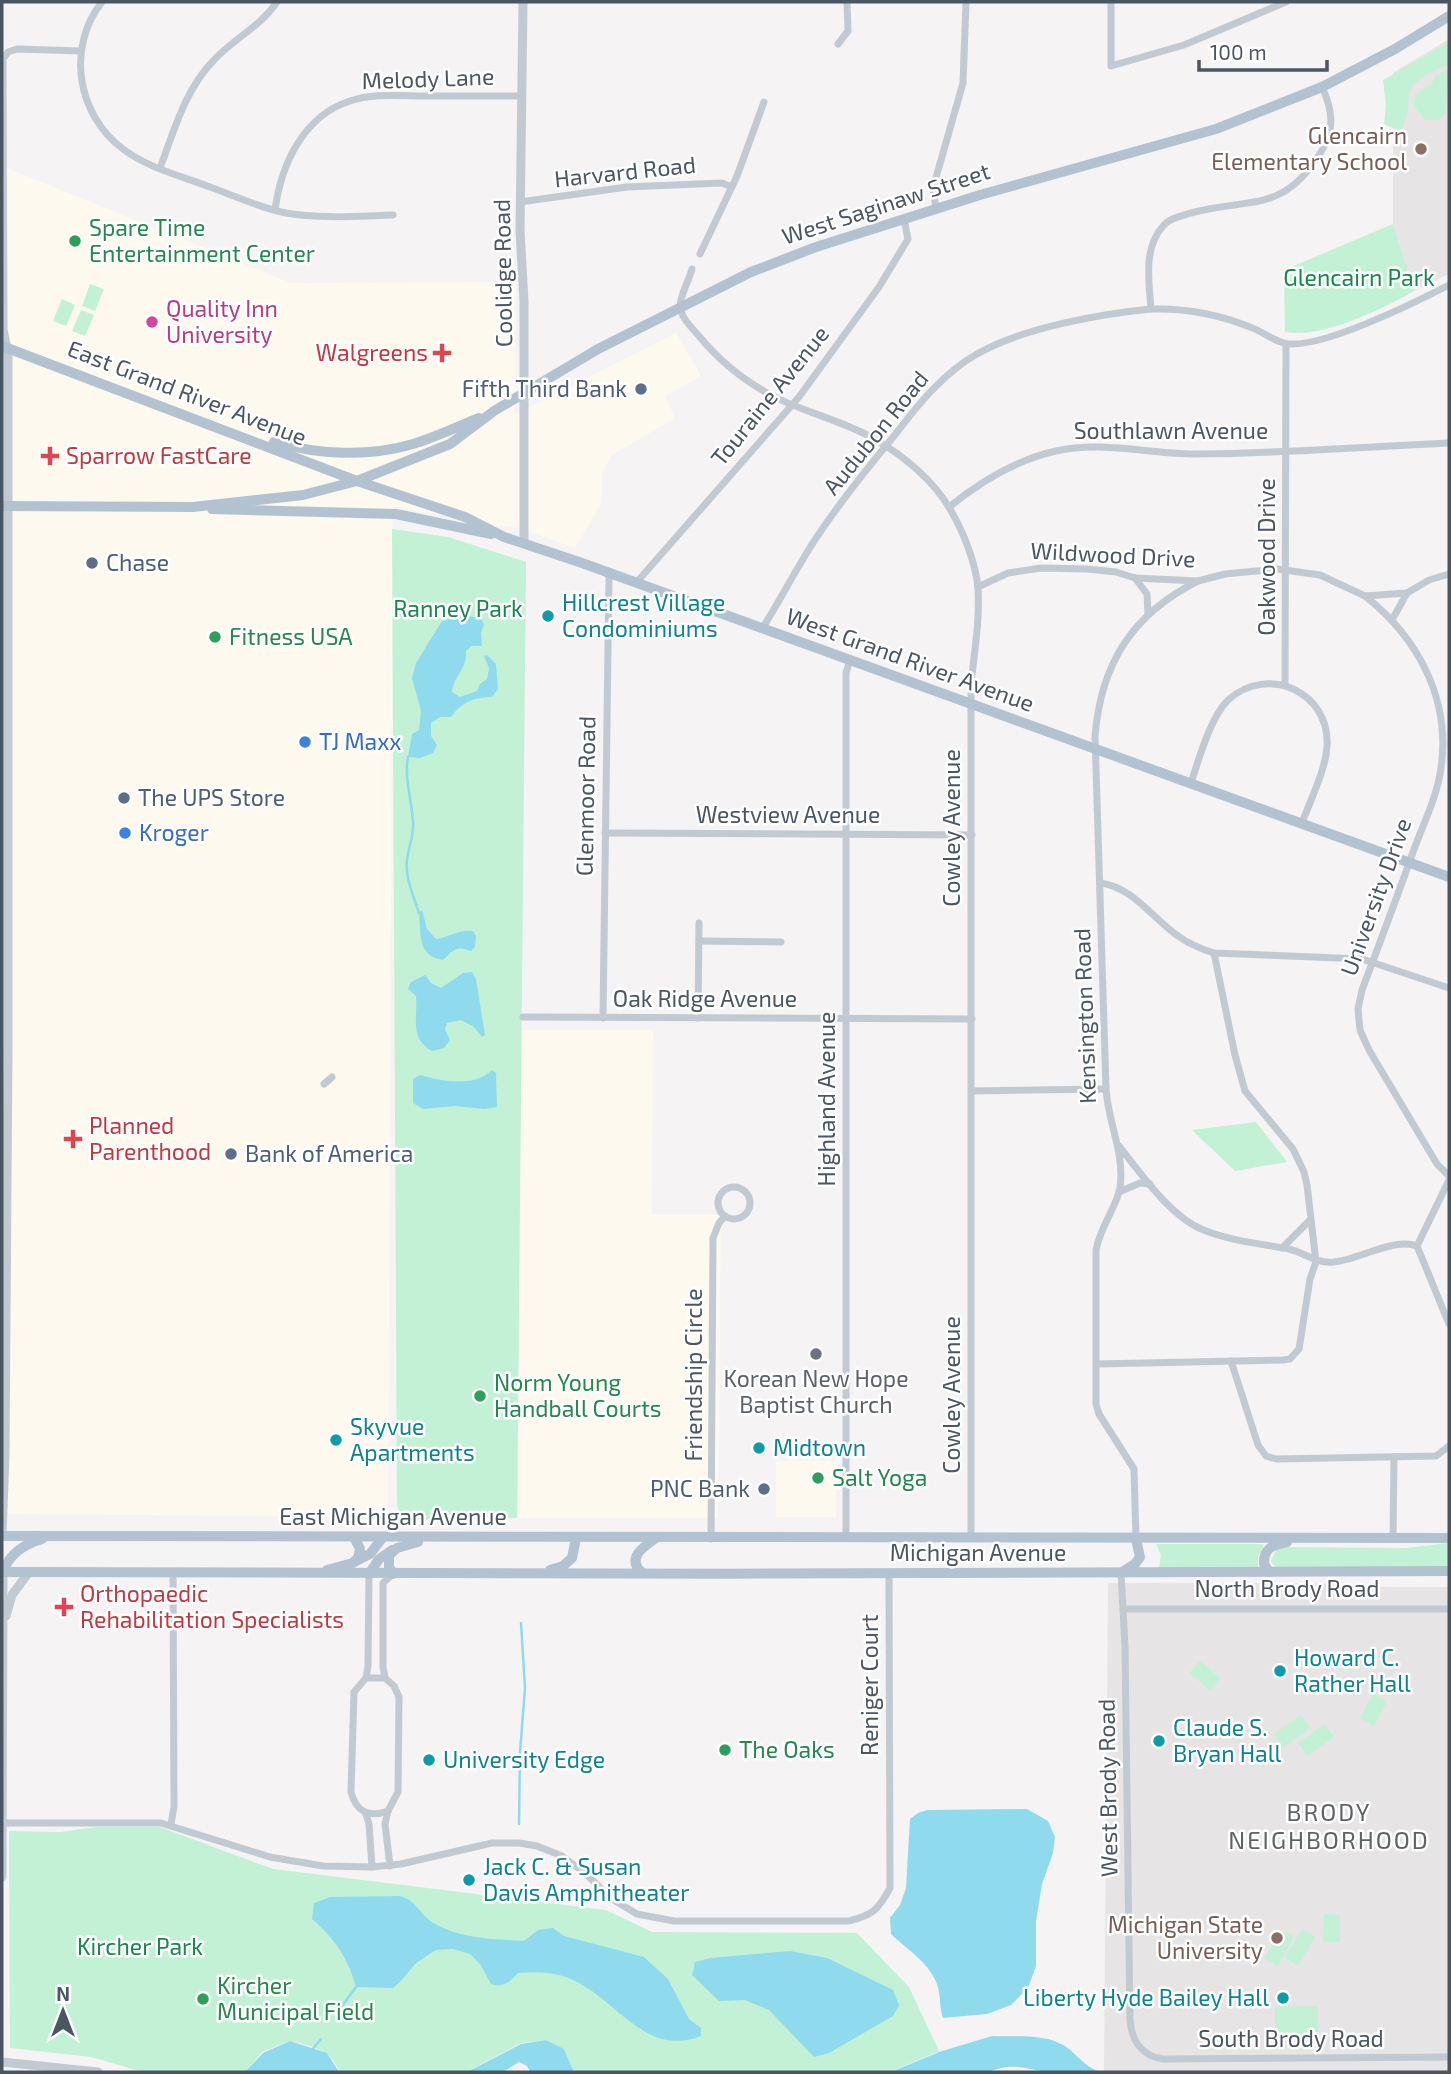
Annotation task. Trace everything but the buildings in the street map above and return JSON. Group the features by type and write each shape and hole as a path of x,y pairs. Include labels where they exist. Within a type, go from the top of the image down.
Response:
{"main road":[{"name":"West Saginaw Street","path":"193,508 303,495 356,481 450,444 494,411 598,349 680,306 783,259 936,209 1216,129 1322,87 1395,49 1449,16"},
{"name":"East Grand River Avenue","path":"5,347 356,481"},
{"path":"235,433 314,451 365,452 418,443 494,411"},
{"name":"West Grand River Avenue","path":"356,481 465,517 504,537 1449,877"},
{"path":"6,506 396,514 504,537"},
{"name":"East Michigan Avenue","path":"2,1536 784,1538"},
{"path":"51,1536 19,1550 8,1560 2,1572 393,1574 388,1561 389,1555 397,1548"},
{"path":"353,1563 360,1552 354,1537"},
{"path":"314,1574 353,1563 370,1554 383,1537"},
{"path":"369,1574 382,1556 397,1548 441,1538"},
{"path":"538,1573 567,1564 574,1555 576,1538"},
{"path":"642,1573 636,1566 636,1555 642,1547 656,1538"},
{"name":"Michigan Avenue","path":"784,1538 1449,1538"},
{"path":"1269,1572 1264,1561 1269,1548 1304,1538"},
{"path":"1121,1573 1139,1560 1140,1550 1136,1539"},
{"name":"Michigan Avenue","path":"393,1574 1449,1571"}],"street":[{"path":"102,2 86,29 81,51 82,84 88,105 97,122 123,149 160,168 275,210 302,215 393,215"},
{"path":"160,168 185,102 200,77 224,50 264,19 277,2"},
{"name":"Coolidge Road","path":"523,2 520,202 524,301 524,544"},
{"path":"838,44 848,31 848,2"},
{"path":"936,209 933,188 963,83 966,2"},
{"path":"1111,2 1111,66 1184,45 1286,2"},
{"path":"2,1536 6,1357 6,506 2,59 8,51 17,48 81,51"},
{"path":"1151,309 1150,258 1157,234 1172,219 1214,207 1271,199 1298,183 1317,159 1331,131 1332,110 1322,87"},
{"name":"Melody Lane","path":"275,210 288,161 298,141 313,122 336,106 364,98 388,96 522,96"},
{"path":"700,254 732,187 764,103"},
{"name":"Harvard Road","path":"520,202 638,186 722,183 732,187"},
{"name":"Touraine Avenue","path":"636,583 793,405 878,287 908,239 904,219"},
{"path":"680,306 692,269"},
{"path":"1286,344 1343,332 1390,314 1449,285"},
{"name":"Cowley Avenue","path":"680,306 685,319 724,364 763,391 856,429 916,468 949,507 963,538 978,587 972,705 971,1538"},
{"name":"Audubon Road","path":"762,629 812,545 885,446 929,393 977,354 1016,337 1048,328 1151,309 1190,310 1229,318 1286,344"},
{"name":"Oakwood Drive","path":"1285,685 1286,344"},
{"name":"Southlawn Avenue","path":"949,507 1013,464 1058,450 1094,447 1170,454 1449,443"},
{"name":"Wildwood Drive","path":"978,587 1008,573 1041,568 1097,570 1135,578 1198,581 1225,574 1286,569 1320,575 1365,596 1407,593 1429,580 1449,575"},
{"name":"Glenmoor Road","path":"603,1018 608,574"},
{"path":"1135,578 1147,594 1148,614"},
{"name":"Kensington Road","path":"1136,1539 1134,1468 1097,1409 1096,1250 1103,1226 1119,1192 1119,1146 1109,1118 1106,1089 1096,749 1098,711 1109,670 1126,640 1148,614 1179,590 1198,581"},
{"path":"1392,620 1407,593"},
{"name":"University Drive","path":"1365,596 1406,636 1426,668 1443,732 1437,788 1360,1000 1360,1030 1369,1050 1437,1164 1449,1178 1417,1246"},
{"name":"Highland Avenue","path":"846,1538 846,673 850,660"},
{"path":"1191,783 1216,716 1226,702 1252,685 1267,682 1285,685 1312,702 1320,713 1327,735 1324,761 1302,823"},
{"name":"Westview Avenue","path":"605,833 972,835"},
{"path":"1100,883 1123,889 1176,935 1214,953 1362,959 1449,988"},
{"path":"698,1018 699,923"},
{"path":"699,942 781,942"},
{"path":"1097,1364 1283,1360 1290,1359 1297,1353 1310,1279 1316,1262 1307,1185 1299,1159 1286,1139 1245,1091 1214,953"},
{"name":"Oak Ridge Avenue","path":"523,1017 972,1019"},
{"path":"324,1084 332,1077"},
{"path":"972,1091 1106,1089"},
{"path":"1119,1146 1150,1184 1186,1220 1204,1231 1294,1250 1316,1262 1343,1261 1402,1244 1417,1246 1449,1324"},
{"path":"1119,1192 1140,1183 1150,1184"},
{"name":"Friendship Circle","path":"727,1188 740,1188 748,1200 748,1212 738,1219 725,1216 720,1207 721,1194 727,1188"},
{"name":"Friendship Circle","path":"711,1539 713,1238 725,1216"},
{"path":"1282,1248 1310,1219"},
{"path":"1231,1362 1258,1444 1266,1456 1436,1456 1449,1446"},
{"path":"1394,1457 1394,1538"},
{"path":"2,1572 2,1877"},
{"path":"4,1624 12,1595 29,1572"},
{"name":"West Brody Road","path":"1121,1573 1125,1609 1130,2021 1137,2045"},
{"path":"171,1824 174,1807 173,1574"},
{"path":"369,1574 368,1666 366,1678 354,1692 351,1792 354,1802 366,1814 369,1824 372,1867"},
{"path":"390,1866 386,1824 388,1811 398,1792 399,1697 394,1686 385,1678 383,1667 383,1583 393,1574"},
{"name":"Reniger Court","path":"2,1823 171,1824 270,1857 323,1866 390,1866 492,1843 519,1843 537,1846 562,1856 612,1899 637,1914 674,1921 849,1921 868,1916 881,1905 890,1888 889,1574"},
{"name":"North Brody Road","path":"1125,1609 1449,1609"},
{"path":"366,1678 385,1678"},
{"path":"366,1814 378,1815 388,1811"},
{"name":"South Brody Road","path":"1137,2045 1149,2055 1163,2059 1449,2057"},
{"path":"2,2062 98,2072"}],"shaded area":[{"name":"Glencairn Elementary School","path":"1449,39 1449,274 1414,291 1393,224 1393,73"},
{"path":"2,166 291,283 516,282 515,414 676,333 701,376 665,396 675,418 612,455 602,473 602,502 575,548 518,528 393,507 388,1517 2,1514"},
{"path":"521,1030 653,1030 652,1215 721,1215 718,1518 518,1518"},
{"path":"776,1461 836,1461 836,1517 776,1517"},
{"name":"Michigan State University","path":"1108,1583 1313,1583 1449,1587 1449,2072 1104,2072"}],"green space":[{"path":"1449,42 1449,64 1424,76 1414,85 1402,129 1397,130 1384,124 1386,105 1383,80"},
{"path":"1449,69 1445,114 1438,120 1426,120 1414,107 1415,95 1432,84 1435,76"},
{"name":"Glencairn Park","path":"1393,224 1414,291 1369,314 1334,327 1300,333 1285,332 1284,270"},
{"path":"90,284 104,289 95,311 82,306"},
{"path":"62,299 75,305 66,326 53,321"},
{"path":"81,310 94,315 85,336 72,331"},
{"name":"Ranney Park","path":"392,529 448,537 526,562 517,1518 402,1520 397,1504"},
{"path":"1256,1122 1287,1162 1235,1171 1192,1130"},
{"path":"1449,1543 1449,1567 1275,1567 1271,1561 1276,1550 1285,1547 1406,1548"},
{"path":"1156,1544 1264,1545 1258,1556 1258,1568 1159,1568 1161,1555"},
{"path":"1200,1661 1220,1678 1210,1690 1189,1673"},
{"path":"1373,1694 1387,1702 1374,1726 1360,1718"},
{"path":"1301,1715 1310,1728 1283,1747 1274,1734"},
{"path":"1325,1724 1334,1737 1307,1756 1298,1743"},
{"name":"Kircher Park","path":"96,1827 160,1827 273,1869 606,1910 652,1932 857,1933 909,1987 939,2051 890,2072 574,2072 564,2049 546,2040 521,2043 466,2072 339,2072 332,2058 320,2050 289,2041 262,2052 245,2072 143,2072 91,2057 10,2048 9,1831 60,1832"},
{"path":"1324,1914 1340,1915 1340,1942 1323,1942"},
{"path":"1302,1929 1315,1937 1298,1966 1285,1958"},
{"path":"1281,1930 1294,1937 1278,1966 1264,1958"},
{"path":"1275,2006 1318,2006 1318,2033 1310,2034 1310,2042 1303,2042 1302,2034 1275,2034"}],"water":[{"path":"462,615 480,618 484,624 481,632 482,646 471,646 466,651 465,663 452,692 460,697 477,691 480,684 487,679 489,668 484,656 487,655 496,664 498,689 492,697 469,701 451,717 440,717 431,723 431,736 437,745 433,753 420,758 408,757 412,734 419,730 421,711 412,678 416,663 442,621"},
{"path":"422,910 427,929 436,939 473,931 476,936 475,947 471,951 462,948 456,950 443,960 429,954 422,943 419,913"},
{"path":"472,972 476,979 485,1035 482,1037 474,1027 461,1020 447,1023 445,1029 450,1040 444,1048 432,1051 417,1034 416,996 408,989 411,982 425,975 431,983 441,988 463,973"},
{"path":"492,1070 496,1073 497,1107 485,1109 455,1106 423,1109 413,1103 413,1079 420,1075 448,1081 467,1081 485,1076"},
{"path":"1027,1809 1048,1821 1055,1837 1053,1853 1042,1884 1036,1921 1036,1966 1028,1988 1011,2005 987,2014 943,2018 933,1976 923,1962 891,1934 890,1918 900,1905 906,1888 910,1819 927,1810"},
{"path":"399,1896 410,1900 427,1918 442,1928 465,1935 524,1941 538,1930 553,1928 564,1936 644,1957 668,1979 689,2019 701,2028 701,2036 682,2041 665,2040 649,2034 592,1991 556,1974 518,1973 506,1983 491,1984 480,1964 470,1954 453,1949 436,1950 416,1963 393,1988 356,1987 340,1950 312,1919 314,1903 330,1897"},
{"path":"790,1951 827,1958 893,1990 899,2005 893,2016 829,2053 814,2057 769,2010 745,2000 719,2001 692,1975 695,1962 711,1958"},
{"path":"992,2036 1048,2039 1065,2046 1091,2068 1102,2072 1056,2073 1005,2067 989,2072 891,2072 939,2052"},
{"path":"546,2040 564,2049 574,2072 530,2072 527,2066 519,2062 503,2072 467,2072 521,2044"},
{"path":"290,2041 327,2053 339,2072 245,2072 263,2053"}],"waterway":[{"path":"408,757 413,826 407,869 419,913"},
{"path":"519,1824 520,1752 525,1688 521,1623"},
{"path":"337,2013 356,1987"},
{"path":"312,2050 321,2039"}],"place":[{"name":"Glencairn Elementary School","path":"1421,149"},
{"name":"Spare Time Entertainment Center","path":"75,241"},
{"name":"Quality Inn University","path":"152,322"},
{"name":"Walgreens","path":"442,353"},
{"name":"Fifth Third Bank","path":"641,389"},
{"name":"Sparrow FastCare","path":"50,456"},
{"name":"Chase","path":"92,563"},
{"name":"Hillcrest Village Condominiums","path":"548,616"},
{"name":"Fitness USA","path":"215,637"},
{"name":"TJ Maxx","path":"305,742"},
{"name":"The UPS Store","path":"124,798"},
{"name":"Kroger","path":"125,833"},
{"name":"Planned Parenthood","path":"73,1139"},
{"name":"Bank of America","path":"231,1154"},
{"name":"Korean New Hope Baptist Church","path":"816,1354"},
{"name":"Norm Young Handball Courts","path":"480,1396"},
{"name":"Skyvue Apartments","path":"336,1440"},
{"name":"Midtown","path":"759,1448"},
{"name":"Salt Yoga","path":"818,1478"},
{"name":"PNC Bank","path":"764,1489"},
{"name":"Orthopaedic Rehabilitation Specialists","path":"64,1607"},
{"name":"Howard C. Rather Hall","path":"1280,1671"},
{"name":"Claude S. Bryan Hall","path":"1159,1741"},
{"name":"The Oaks","path":"725,1750"},
{"name":"University Edge","path":"429,1760"},
{"name":"Jack C. & Susan Davis Amphitheater","path":"469,1880"},
{"name":"Michigan State University","path":"1277,1938"},
{"name":"Liberty Hyde Bailey Hall","path":"1283,1998"},
{"name":"Kircher Municipal Field","path":"203,1999"}],"district":[{"name":"BRODY NEIGHBORHOOD","path":"1329,1827"}]}
